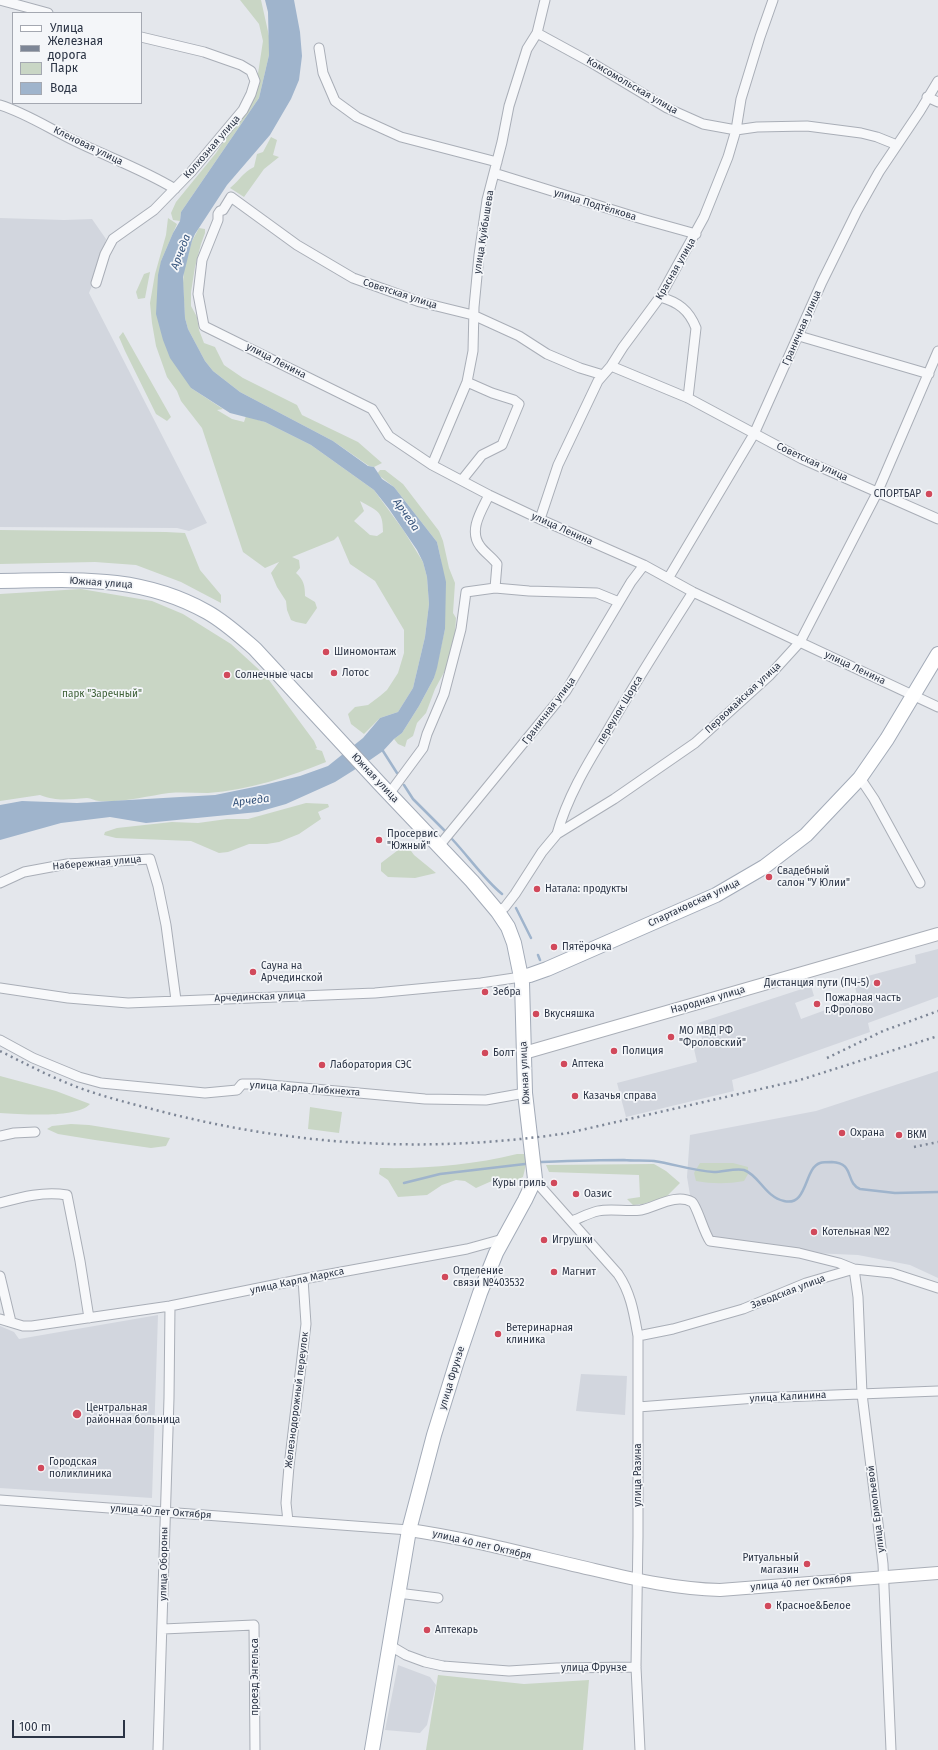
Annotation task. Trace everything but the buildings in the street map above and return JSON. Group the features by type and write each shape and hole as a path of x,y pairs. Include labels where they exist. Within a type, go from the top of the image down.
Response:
{"main road":[{"name":"Южная улица","path":"0,581 74,580 118,583 144,587 190,603 208,613 255,649 384,789 472,881 498,912 508,927 514,943 521,977 525,1093 534,1174"},
{"name":"Спартаковская улица","path":"521,977 547,969 716,895 741,882 764,867 806,835 860,778 887,739 938,654"},
{"name":"улица Фрунзе","path":"372,1750 409,1530 457,1361 480,1293 503,1239 531,1189 534,1174"}],"street":[{"path":"0,0 44,12"},
{"name":"улица Куйбышева","path":"432,465 467,382 473,351 473,315 479,255 487,200 509,106 527,49 538,33 545,0"},
{"name":"Красная улица","path":"540,519 558,465 591,394 603,375 612,366 623,347 660,297 696,234 728,157 736,130 743,92 773,0"},
{"name":"Комсомольская улица","path":"538,33 592,63 667,108 703,124 736,130 757,127 807,126 861,133 877,137 897,145"},
{"name":"Колхозная улица","path":"96,283 105,254 113,240 154,210 228,130 243,110 251,94 255,81 251,71 241,65 204,52 142,37"},
{"path":"319,48 323,73 335,101 357,117 401,137 497,162"},
{"name":"Граничная улица","path":"669,577 754,434 822,282 857,211 879,172 920,111 927,97 938,81"},
{"path":"927,97 938,102"},
{"name":"Кленовая улица","path":"0,105 160,180 175,189"},
{"name":"улица Подтёлкова","path":"494,173 642,219 696,234"},
{"name":"Советская улица","path":"204,326 198,294 202,260 218,220 218,214 223,210 231,197 297,245 353,278 420,302 473,315 519,336 547,354 580,368 603,375"},
{"path":"660,297 672,300 683,308 692,317 696,328 688,398"},
{"name":"улица Ленина","path":"204,326 372,409 389,436 432,465 489,495 644,564 693,592 938,707"},
{"path":"799,336 904,368 929,374"},
{"name":"Первомайская улица","path":"498,912 505,907 516,894 542,852 557,834 614,799 695,743 769,676 800,642 877,493 938,351"},
{"name":"Советская улица","path":"612,366 688,398 802,459 938,519"},
{"path":"462,480 482,454 502,445 519,404 514,400 492,393 467,382"},
{"path":"489,495 475,531 479,545 497,564 495,588"},
{"name":"Граничная улица","path":"439,846 566,691 644,564"},
{"path":"384,789 423,748 426,734 444,694 461,629 466,592 495,588 528,591 596,593 620,602"},
{"name":"переулок Щорса","path":"557,834 563,812 592,756 693,592"},
{"path":"860,778 881,811 920,883"},
{"name":"Набережная улица","path":"0,883 24,872 67,864 150,859 158,886 166,925 176,1000"},
{"name":"Народная улица","path":"524,1053 938,934"},
{"name":"Арчединская улица","path":"0,988 68,998 128,1003 375,993 481,983 521,977"},
{"name":"улица Карла Либкнехта","path":"0,1040 33,1058 79,1077 101,1082 205,1093 237,1090 242,1084 259,1084 425,1099 486,1100 525,1093"},
{"path":"0,1136 14,1133 35,1132"},
{"name":"улица Разина","path":"534,1174 539,1185 618,1274 626,1286 631,1298 638,1336 638,1580 636,1667 640,1750"},
{"path":"0,1203 30,1195 56,1193 67,1195 89,1318"},
{"path":"572,1221 598,1211 641,1210 670,1200 683,1200 691,1202 695,1206 706,1235 710,1241 799,1253 839,1263 854,1269"},
{"name":"улица Карла Маркса","path":"0,1319 23,1326 32,1326 170,1306 303,1279 467,1249 503,1239"},
{"name":"Заводская улица","path":"638,1336 673,1329 743,1309 806,1283 854,1269 892,1272 938,1288"},
{"name":"улица Ермольевой","path":"854,1269 858,1297 862,1394 884,1577 891,1750"},
{"path":"0,1276 11,1322"},
{"name":"Железнодорожный переулок","path":"288,1521 286,1503 289,1466 306,1324 303,1279"},
{"name":"улица Обороны","path":"158,1750 163,1629 170,1306"},
{"name":"улица Калинина","path":"638,1407 756,1398 938,1391"},
{"name":"улица 40 лет Октября","path":"0,1500 409,1530 460,1537 638,1580 681,1588 720,1590 938,1573"},
{"path":"398,1593 438,1598"},
{"name":"проезд Энгельса","path":"163,1629 254,1625 255,1750"},
{"name":"улица Фрунзе","path":"389,1645 406,1655 425,1662 443,1666 509,1671 557,1668 636,1667"}],"shaded area":[{"path":"0,218 64,220 92,219 106,239 100,266 89,293 207,523 189,531 177,528 0,527"},
{"path":"938,949 938,997 868,1023 870,1032 732,1080 734,1091 626,1117 617,1083 697,1062 694,1041 702,1039 698,1023 811,986 814,996 795,1003 801,1019 858,998 853,980 916,963 915,955"},
{"path":"938,1071 938,1278 910,1265 858,1255 811,1253 708,1237 697,1200 691,1201 687,1177 690,1135 816,1111"},
{"name":"Центральная районная больница","path":"158,1315 152,1498 0,1488 0,1326 14,1332 19,1339"},
{"path":"581,1374 627,1376 625,1415 576,1411"},
{"path":"398,1665 430,1677 436,1685 427,1725 420,1733 385,1730"}],"green space":[{"path":"240,0 261,0 269,36 269,55 259,98 181,212 180,221 173,220 171,213 176,202 216,153 255,93 263,41 259,24"},
{"path":"271,137 277,140 273,155 279,157 264,169 244,197 230,188 254,167 257,154 263,152"},
{"path":"168,218 177,224 161,261 191,388 223,409 217,410 232,419 244,422 246,416 265,422 311,445 374,490 404,531 423,562 427,577 429,604 425,637 413,688 398,712 380,718 364,734 351,724 348,714 355,707 368,705 387,690 398,673 404,653 404,630 375,581 350,564 338,536 334,540 292,557 299,560 300,568 296,573 304,583 305,596 315,602 317,608 306,624 291,620 287,610 286,601 277,587 271,573 279,562 265,568 243,552 202,428 181,401 177,391 167,377 156,346 150,303 155,274 166,235","holes":["360,501 375,509 382,519 383,532 377,536 370,535 354,521 364,511"]},
{"path":"199,228 205,229 205,233 195,267 191,292 191,306 197,317 199,330 204,343 215,347 224,365 243,378 297,405 302,415 358,442 382,463 374,467 369,466 333,441 240,392 213,371 205,361 188,329 185,318 183,283 184,270 192,241"},
{"path":"150,272 145,298 138,299 136,292 144,274"},
{"path":"123,332 171,417 167,421 156,414 119,337"},
{"path":"380,470 385,470 403,484 439,531 443,541 449,568 455,583 453,613 456,618 455,634 448,665 435,689 426,713 417,723 413,736 407,740 405,747 398,744 394,739 402,733 434,678 445,629 441,560 437,542 394,487 377,474"},
{"path":"0,530 185,533 200,570 221,595 221,603 181,582 136,565 95,562 0,564"},
{"name":"парк \"Заречный\"","path":"81,589 152,601 183,614 231,644 266,676 314,741 317,748 315,749 322,751 326,762 298,773 254,786 208,793 169,793 115,801 98,801 90,798 58,799 40,795 0,801 0,594"},
{"path":"306,803 328,804 329,807 318,812 321,819 299,834 279,842 249,844 228,852 219,853 191,841 116,838 104,835 105,832 117,828 172,822 198,823 227,819 248,819"},
{"path":"406,844 414,855 436,873 415,878 388,877 381,871 381,863"},
{"path":"0,1076 56,1091 90,1104 83,1109 61,1114 34,1115 0,1113"},
{"path":"310,1107 342,1112 339,1133 308,1129"},
{"path":"71,1124 89,1125 170,1138 166,1146 151,1148 58,1134 47,1129 52,1126"},
{"path":"524,1154 525,1157 523,1177 512,1182 494,1180 476,1188 465,1181 456,1180 442,1185 427,1195 398,1197 388,1180 379,1174 380,1168 449,1166"},
{"path":"700,1163 733,1163 748,1167 748,1174 744,1181 738,1182 708,1183 696,1181 694,1173"},
{"path":"654,1164 666,1171 680,1183 666,1197 643,1204 633,1205 627,1199 640,1197 639,1175 549,1172 546,1165"},
{"path":"438,1675 524,1684 589,1680 583,1750 426,1750"}],"water":[{"name":"Арчеда","path":"265,0 294,0 300,32 302,56 299,80 291,99 270,135 227,185 195,234 183,277 185,318 188,329 205,361 213,371 240,392 333,441 368,466 374,467 382,479 394,487 437,542 446,582 445,629 434,678 402,733 383,751 335,782 286,804 258,812 146,823 110,817 61,823 0,840 0,805 22,801 77,803 215,795 300,776 328,766 363,738 380,718 398,712 413,688 425,637 429,604 427,577 423,562 417,550 389,509 374,490 311,445 265,422 230,413 191,388 170,358 163,340 156,314 158,275 161,261 180,221 181,212 259,98 269,55 268,12"}],"waterway":[{"path":"383,751 397,773"},
{"path":"404,785 413,799 445,831"},
{"path":"452,839 482,874 502,894"},
{"path":"516,908 531,938"},
{"path":"538,955 540,960"},
{"path":"539,1162 603,1160 654,1161 714,1172 737,1169 744,1170 754,1176 767,1191 777,1199 784,1201 792,1201 798,1198 815,1166 820,1163 832,1162 839,1163 844,1166 855,1186 860,1189 895,1193 938,1192"},
{"path":"404,1183 440,1174 525,1164"}],"railway":[{"path":"827,1058 883,1031 938,1011"},
{"path":"0,1051 82,1089 129,1103 204,1122 307,1138 359,1143 411,1144 515,1140 568,1133 800,1080 938,1036"},
{"path":"914,1147 938,1142"}],"place":[{"name":"СПОРТБАР","path":"929,494"},
{"name":"Шиномонтаж","path":"326,652"},
{"name":"Лотос","path":"334,673"},
{"name":"Солнечные часы","path":"227,675"},
{"name":"Просервис \"Южный\"","path":"379,840"},
{"name":"Свадебный салон \"У Юлии\"","path":"769,877"},
{"name":"Натала: продукты","path":"537,889"},
{"name":"Пятёрочка","path":"554,947"},
{"name":"Сауна на Арчединской","path":"253,972"},
{"name":"Дистанция пути (ПЧ-5)","path":"877,983"},
{"name":"Зебра","path":"485,992"},
{"name":"Пожарная часть г.Фролово","path":"817,1004"},
{"name":"Вкусняшка","path":"536,1014"},
{"name":"МО МВД РФ \"Фроловский\"","path":"671,1037"},
{"name":"Полиция","path":"614,1051"},
{"name":"Болт","path":"485,1053"},
{"name":"Аптека","path":"564,1064"},
{"name":"Лаборатория СЭС","path":"322,1065"},
{"name":"Казачья справа","path":"575,1096"},
{"name":"Охрана","path":"842,1133"},
{"name":"ВКМ","path":"899,1135"},
{"name":"Куры гриль","path":"554,1183"},
{"name":"Оазис","path":"576,1194"},
{"name":"Котельная №2","path":"814,1232"},
{"name":"Игрушки","path":"544,1240"},
{"name":"Магнит","path":"554,1272"},
{"name":"Отделение связи №403532","path":"445,1277"},
{"name":"Ветеринарная клиника","path":"498,1334"},
{"name":"Центральная районная больница","path":"77,1414"},
{"name":"Городская поликлиника","path":"41,1468"},
{"name":"Ритуальный магазин","path":"807,1564"},
{"name":"Красное&Белое","path":"768,1606"},
{"name":"Аптекарь","path":"427,1630"}]}
